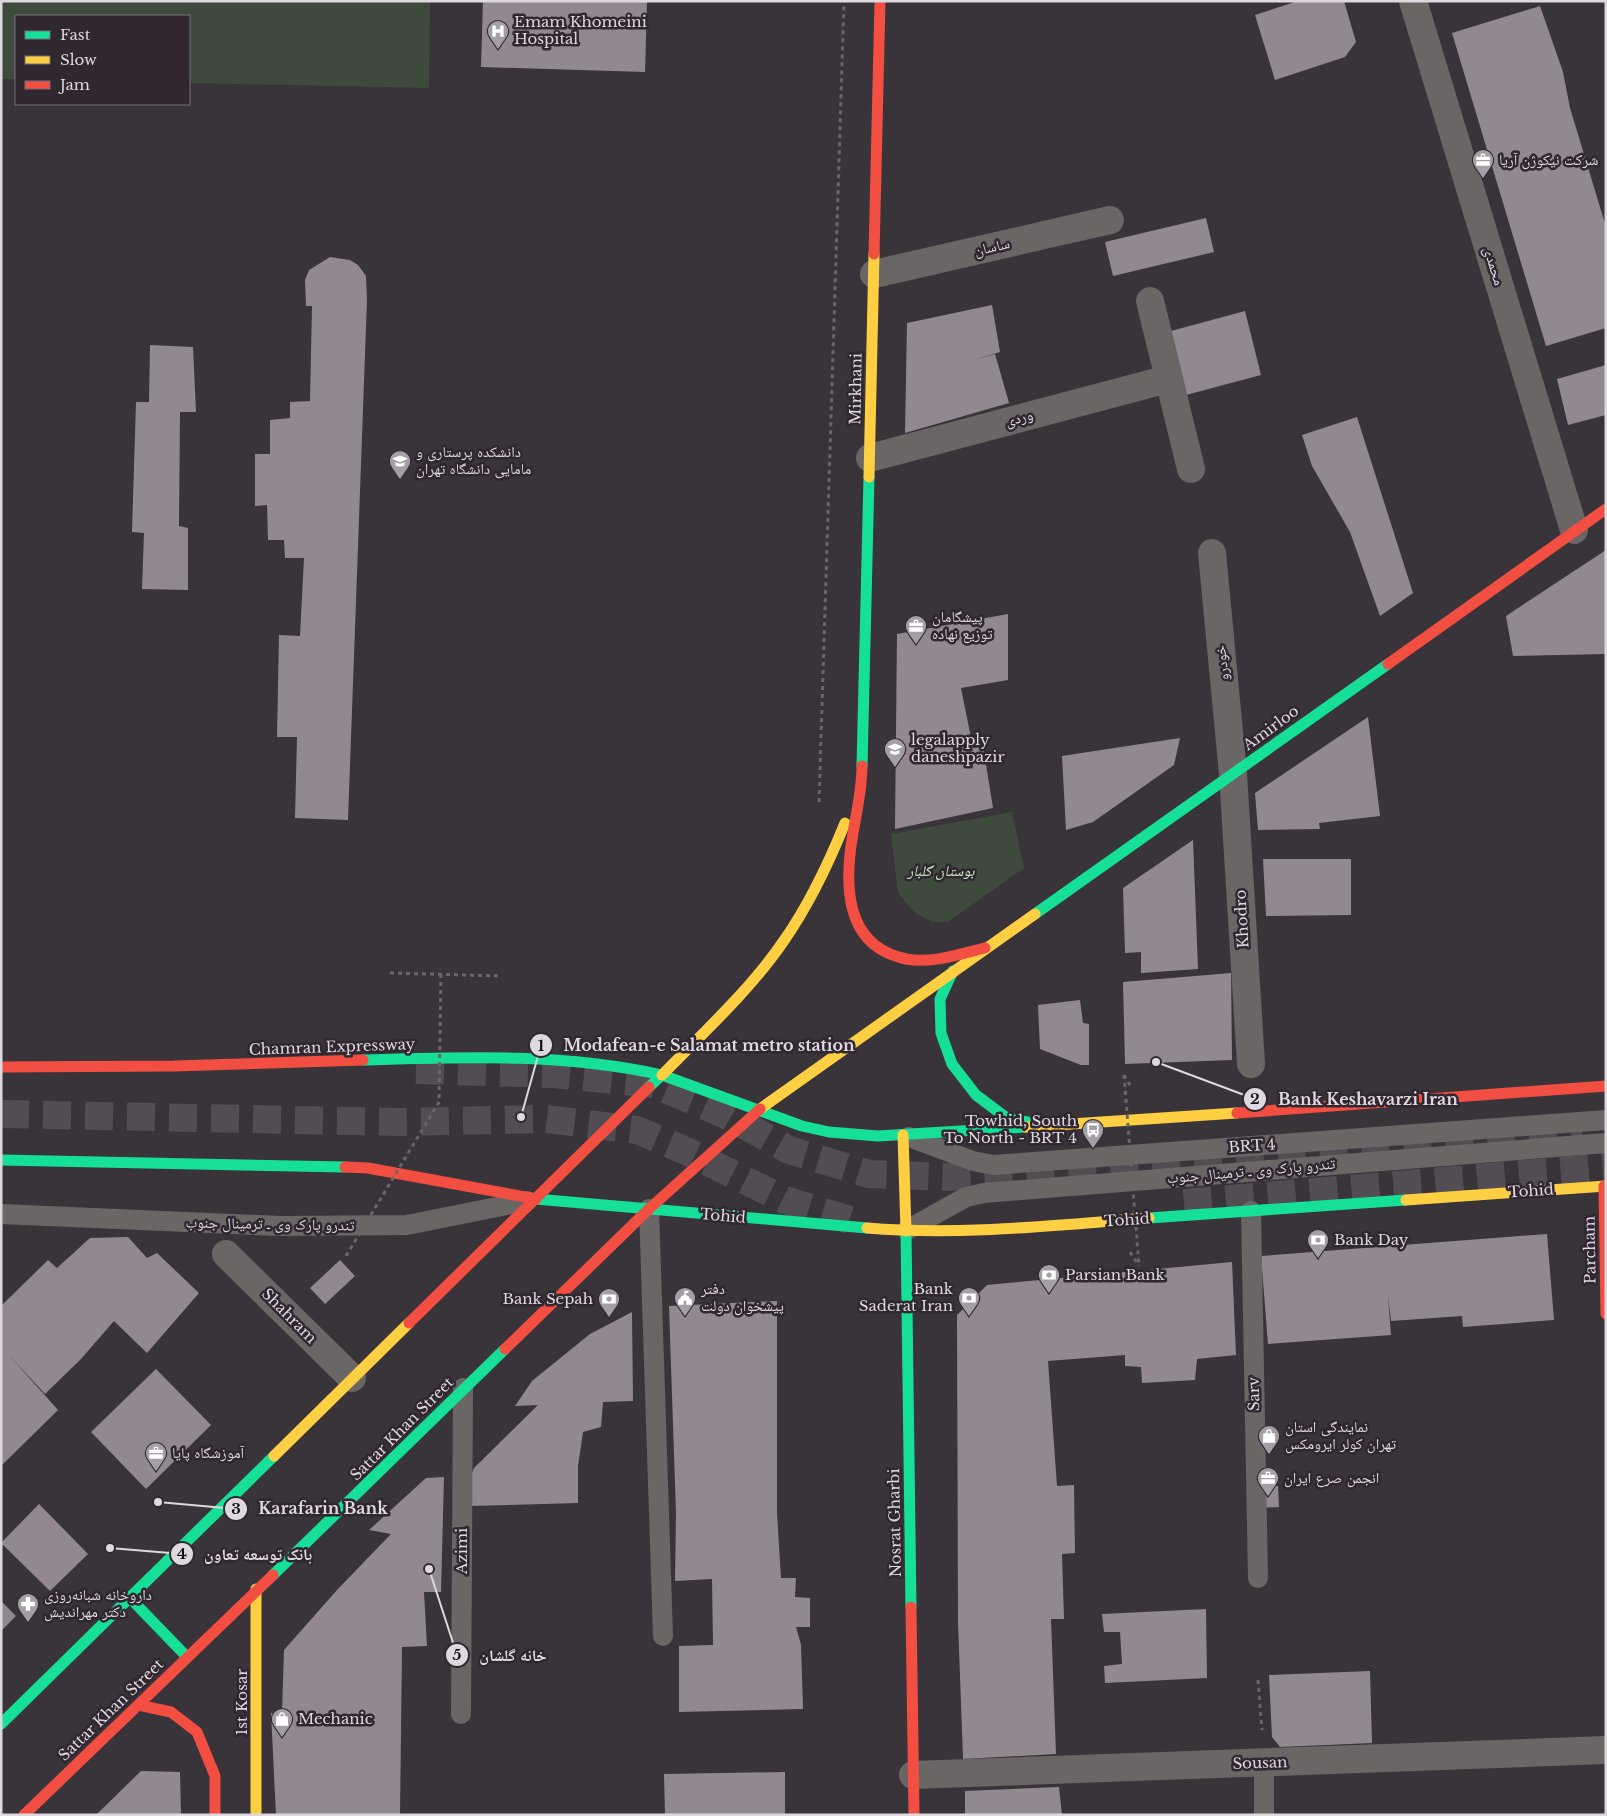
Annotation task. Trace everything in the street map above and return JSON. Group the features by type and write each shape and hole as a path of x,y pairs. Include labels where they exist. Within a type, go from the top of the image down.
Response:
{"main road":[{"name":"Mirkhani","path":"862,777 880,1"},
{"name":"Amirloo","path":"760,1109 1606,509"},
{"path":"862,777 848,874 849,898 857,925 864,937 872,946 888,955 906,959 942,958 985,948"},
{"path":"1,1724 662,1075 755,977 786,937 828,862 862,777"},
{"path":"953,971 940,999 941,1033 952,1064 976,1095 1008,1119 1047,1124"},
{"name":"Chamran Expressway","path":"1,1067 138,1068 468,1057 600,1061 662,1075"},
{"path":"662,1075 760,1109 802,1126 829,1132 878,1136 1047,1124 1150,1120 1606,1086"},
{"name":"Sattar Khan Street","path":"24,1815 256,1589 333,1518 463,1388 649,1209 760,1109"},
{"name":"Nosrat Gharbi","path":"903,1135 914,1815"},
{"path":"1,1160 368,1168 536,1199"},
{"name":"Tohid","path":"536,1199 906,1231 969,1231 1605,1186"},
{"name":"Parcham","path":"1605,1186 1606,1314"},
{"name":"1st Kosar","path":"256,1589 256,1815"},
{"path":"130,1598 187,1657"},
{"path":"138,1705 170,1712 197,1732 215,1776 215,1815"}],"street":[{"name":"محمدی","path":"1413,1 1574,530"},
{"name":"ساسان","path":"874,274 1110,220"},
{"path":"1150,301 1191,469"},
{"name":"وردی","path":"870,458 1168,379"},
{"name":"خودرو","path":"1212,553 1233,774"},
{"name":"Khodro","path":"1233,774 1251,1064"},
{"name":"Shahram","path":"226,1254 352,1378"},
{"name":"Sousan","path":"913,1775 1606,1750"}],"lane":[{"name":"BRT 4","path":"903,1135 973,1161 993,1165 1606,1120"},
{"name":"تندرو پارک وی ـ ترمینال جنوب","path":"906,1231 966,1197 984,1192 1606,1143"},
{"name":"تندرو پارک وی ـ ترمینال جنوب","path":"1,1214 280,1226 407,1225 536,1199"},
{"path":"649,1209 662,1636"},
{"name":"Sarv","path":"1251,1211 1258,1578"},
{"name":"Azimi","path":"461,1714 463,1388"},
{"path":"1264,1763 1264,1815"}],"path":[{"path":"819,806 844,1"},
{"path":"390,973 502,976"},
{"path":"346,1256 439,1102 440,973"},
{"path":"1124,1075 1139,1266"},
{"path":"1258,1680 1264,1763"}],"green space":[{"path":"1,1 430,1 429,88 190,83 190,15 15,15 15,79 1,79"},
{"name":"بوستان گلبار","path":"1012,812 1024,868 948,922 932,922 915,913 898,893 891,834"}],"building":[{"path":"483,1 647,1 645,72 481,67"},
{"path":"1298,1 1344,1 1356,42 1345,57 1275,80 1255,15"},
{"path":"1540,6 1563,72 1570,108 1606,227 1606,328 1546,346 1452,33"},
{"path":"1206,218 1214,252 1113,276 1105,242"},
{"path":"330,257 350,260 358,265 366,276 367,300 348,820 295,818 297,737 277,737 279,635 300,636 304,558 285,558 284,540 268,540 267,505 255,506 255,454 270,454 270,420 290,418 290,402 310,401 312,306 306,306 305,280 309,270"},
{"path":"992,305 1000,352 974,360 995,354 1009,403 905,433 907,323"},
{"path":"1245,311 1261,375 1186,395 1171,331"},
{"path":"150,345 193,347 196,412 180,412 179,526 188,528 188,590 142,589 144,533 132,532 136,402 149,402"},
{"path":"1606,365 1606,415 1568,425 1557,379"},
{"path":"1357,417 1413,593 1380,616 1350,532 1312,466 1302,435"},
{"path":"1606,550 1606,654 1513,656 1506,616"},
{"path":"1008,614 1008,680 961,688 973,748 983,746 993,808 895,829 897,634"},
{"path":"1368,717 1380,816 1319,823 1320,829 1258,830 1255,793"},
{"path":"1180,738 1174,765 1093,822 1066,830 1062,756"},
{"path":"1193,840 1198,969 1141,973 1141,952 1125,953 1123,888"},
{"path":"1263,859 1351,859 1351,915 1266,916"},
{"path":"1231,973 1232,1060 1125,1064 1123,982"},
{"path":"1080,1000 1083,1023 1089,1024 1089,1065 1081,1065 1040,1049 1038,1005"},
{"path":"1547,1234 1554,1320 1463,1327 1462,1316 1391,1321 1388,1296 1391,1335 1268,1344 1261,1256"},
{"path":"128,1237 147,1258 157,1253 199,1293 147,1353 114,1321 81,1359 45,1394 7,1353 58,1410 1,1466 1,1306 48,1260 57,1268 90,1238"},
{"path":"340,1260 355,1276 325,1304 310,1288"},
{"path":"1232,1262 1236,1355 1197,1359 1195,1380 1142,1383 1141,1367 1125,1366 1125,1355 1048,1361 1057,1486 1074,1485 1075,1553 1062,1554 1064,1619 1051,1619 1056,1754 963,1759 958,1621 957,1315 987,1285"},
{"path":"777,1301 777,1513 781,1578 796,1578 795,1597 810,1598 810,1627 796,1627 801,1645 803,1709 679,1712 679,1646 713,1645 712,1579 675,1581 676,1514 669,1306"},
{"path":"632,1312 633,1401 603,1402 601,1427 583,1432 578,1466 578,1503 470,1506 469,1480 474,1468 538,1405 515,1406 532,1381 590,1334"},
{"path":"156,1369 211,1425 146,1489 91,1432"},
{"path":"444,1477 441,1592 424,1592 427,1646 402,1647 400,1815 276,1815 271,1713 282,1713 284,1650 337,1590 391,1534 369,1530 426,1478"},
{"name":"انجمن صرع ایران","path":"1257,1486 1278,1486 1279,1507 1258,1508"},
{"path":"39,1504 88,1554 50,1591 1,1543"},
{"path":"1,1601 16,1616 1,1631"},
{"path":"1206,1609 1207,1678 1105,1683 1104,1666 1122,1664 1120,1632 1104,1632 1102,1614"},
{"path":"1370,1671 1372,1743 1280,1747 1272,1737 1269,1675"},
{"path":"141,1771 180,1772 181,1815 96,1815"},
{"path":"785,1772 785,1815 665,1815 664,1774"},
{"path":"1059,1787 1062,1815 965,1815 965,1791"}],"tunnel":[{"path":"416,1070 553,1074 654,1084 726,1115 789,1150 869,1174 949,1177 1131,1167 1582,1132"},
{"path":"1,1114 398,1122 546,1119 637,1130 688,1152 785,1200 853,1221"},
{"path":"1184,1203 1606,1167"}],"traffic: fast":[{"path":"862,766 869,477"},
{"path":"1035,914 1388,664"},
{"path":"953,971 940,999 941,1033 952,1064 976,1095 1008,1119 1028,1122"},
{"path":"363,1060 513,1058 588,1063 662,1075"},
{"path":"649,1087 662,1075 802,1126 829,1132 878,1136 1026,1127"},
{"path":"1,1160 345,1167"},
{"path":"536,1199 867,1228"},
{"path":"1149,1218 1406,1200"},
{"path":"906,1231 911,1607"},
{"path":"273,1575 505,1349"},
{"path":"1,1724 274,1456"},
{"path":"130,1598 187,1657"}],"traffic: slow":[{"path":"869,477 874,254"},
{"path":"662,1075 741,994 770,960 801,914 832,854 845,823"},
{"path":"760,1109 1035,914"},
{"path":"1026,1127 1237,1113"},
{"path":"903,1135 906,1231"},
{"path":"1406,1200 1606,1186"},
{"path":"867,1228 938,1231 973,1230 1149,1218"},
{"path":"274,1456 409,1323"},
{"path":"256,1589 256,1815"}],"traffic: jam":[{"path":"874,254 880,1"},
{"path":"1388,664 1606,509"},
{"path":"862,766 861,788 851,843 849,889 856,920 864,933 874,945 888,953 906,959 946,958 985,948"},
{"path":"1,1067 174,1066 363,1060"},
{"path":"1237,1113 1606,1086"},
{"path":"409,1323 649,1087"},
{"path":"505,1349 649,1209 760,1109"},
{"path":"345,1167 368,1168 536,1199"},
{"path":"1604,1186 1606,1314"},
{"path":"24,1815 273,1575"},
{"path":"911,1607 914,1815"},
{"path":"138,1705 171,1712 197,1732 215,1776 215,1815"}],"place":[{"name":"Emam Khomeini Hospital","path":"498,50"},
{"name":"شرکت نیکوژن آریا","path":"1483,179"},
{"name":"دانشکده پرستاری و مامایی دانشگاه تهران","path":"400,480"},
{"name":"پیشگامان توزیع نهاده","path":"916,645"},
{"name":"legalapply daneshpazir","path":"895,768"},
{"name":"Bank Keshavarzi Iran","path":"1156,1062"},
{"name":"Modafean-e Salamat metro station","path":"521,1117"},
{"name":"Towhid, South To North - BRT 4","path":"1093,1149"},
{"name":"Bank Day","path":"1318,1259"},
{"name":"Parsian Bank","path":"1049,1294"},
{"name":"دفتر پیشخوان دولت","path":"685,1317"},
{"name":"Bank Saderat Iran","path":"969,1317"},
{"name":"Bank Sepah","path":"609,1318"},
{"name":"نمایندگی استان تهران کولر ایرومکس","path":"1269,1455"},
{"name":"آموزشگاه پایا","path":"156,1472"},
{"name":"انجمن صرع ایران","path":"1268,1497"},
{"name":"Karafarin Bank","path":"158,1502"},
{"name":"بانک توسعه تعاون","path":"110,1548"},
{"name":"خانه گلشان","path":"429,1569"},
{"name":"داروخانه شبانه‌روزی دکتر مهراندیش","path":"28,1623"},
{"name":"Mechanic","path":"282,1738"}]}
